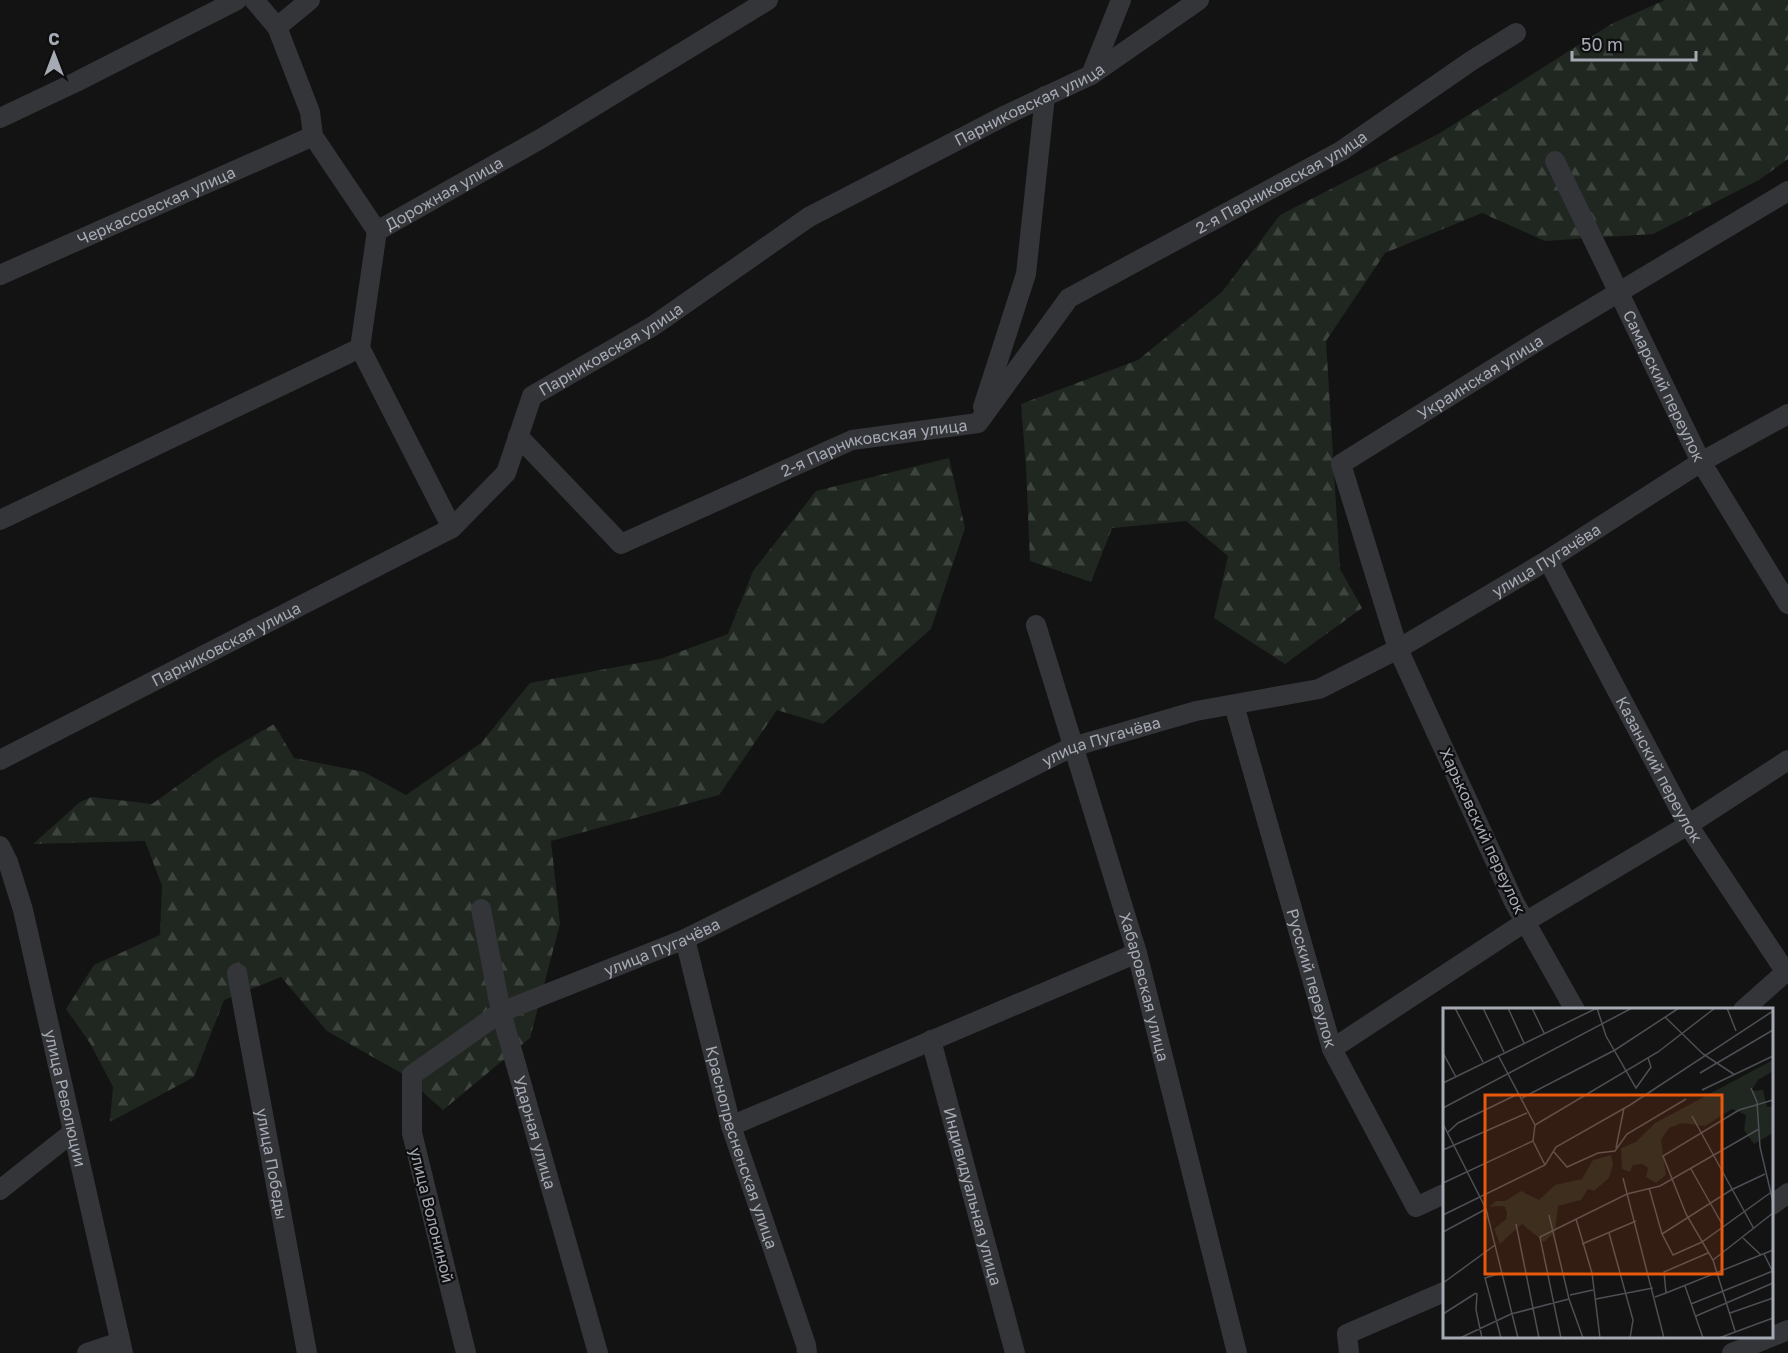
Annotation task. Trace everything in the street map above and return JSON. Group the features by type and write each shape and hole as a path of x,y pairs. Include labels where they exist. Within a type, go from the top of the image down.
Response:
{"street":[{"path":"0,118 237,0"},
{"path":"254,0 277,27 310,112 313,136 377,231"},
{"path":"277,27 310,0"},
{"name":"Дорожная улица","path":"360,348 377,231 542,138 768,0"},
{"path":"1091,75 1121,0"},
{"name":"Парниковская улица","path":"0,760 452,528 506,473 532,396 653,326 809,217 1045,96 1091,75 1199,0"},
{"name":"2-я Парниковская улица","path":"518,436 621,544 852,440 978,423 1068,298 1341,151 1471,61 1516,33"},
{"path":"978,423 1026,274 1045,96"},
{"name":"Черкассовская улица","path":"0,275 313,136"},
{"name":"Самарский переулок","path":"1555,161 1701,462 1788,604"},
{"name":"Украинская улица","path":"1398,649 1341,464 1788,191"},
{"path":"0,519 360,348 452,528"},
{"name":"улица Пугачёва","path":"412,1076 501,1012 685,939 1072,747 1196,711 1319,689 1398,649 1548,560 1701,462 1788,414"},
{"name":"Казанский переулок","path":"1548,560 1688,825 1787,971"},
{"name":"Хабаровская улица","path":"1036,625 1137,953 1238,1353"},
{"name":"Харьковский переулок","path":"1398,649 1509,892 1574,1008"},
{"name":"Русский переулок","path":"1234,705 1332,1049 1416,1207 1443,1194"},
{"path":"1332,1049 1525,922 1688,825 1788,760"},
{"name":"улица Революции","path":"3,858 23,910 122,1347"},
{"name":"Ударная улица","path":"481,909 501,1012 598,1353"},
{"name":"Краснопресненская улица","path":"685,939 731,1126 807,1353"},
{"path":"731,1126 1137,953"},
{"path":"1745,1008 1787,971"},
{"name":"улица Победы","path":"237,973 307,1353"},
{"name":"Индивидуальная улица","path":"931,1040 1015,1353"},
{"name":"улица Волониной","path":"412,1076 412,1133 466,1353"},
{"path":"0,1190 73,1132"},
{"path":"1773,1204 1788,1193"},
{"path":"1349,1353 1347,1334 1443,1292"},
{"path":"1773,1336 1788,1330"},
{"path":"1732,1353 1769,1338"},
{"path":"87,1353 122,1347"}],"green space":[{"path":"1665,0 1788,0 1788,159 1759,180 1653,234 1545,241 1482,213 1385,253 1326,341 1340,569 1362,608 1285,664 1214,618 1228,556 1186,521 1112,528 1091,582 1030,561 1021,404 1138,360 1222,292 1280,215 1440,133 1613,23"},
{"path":"949,458 965,528 931,629 823,724 777,710 719,795 551,841 560,924 530,1038 443,1110 401,1073 327,1031 281,977 224,1000 194,1077 110,1122 113,1087 90,1043 66,1009 94,965 160,935 162,886 145,841 33,844 80,802 92,797 152,804 218,757 274,724 294,758 364,772 406,795 481,743 530,683 660,659 728,634 753,571 816,491"}]}
